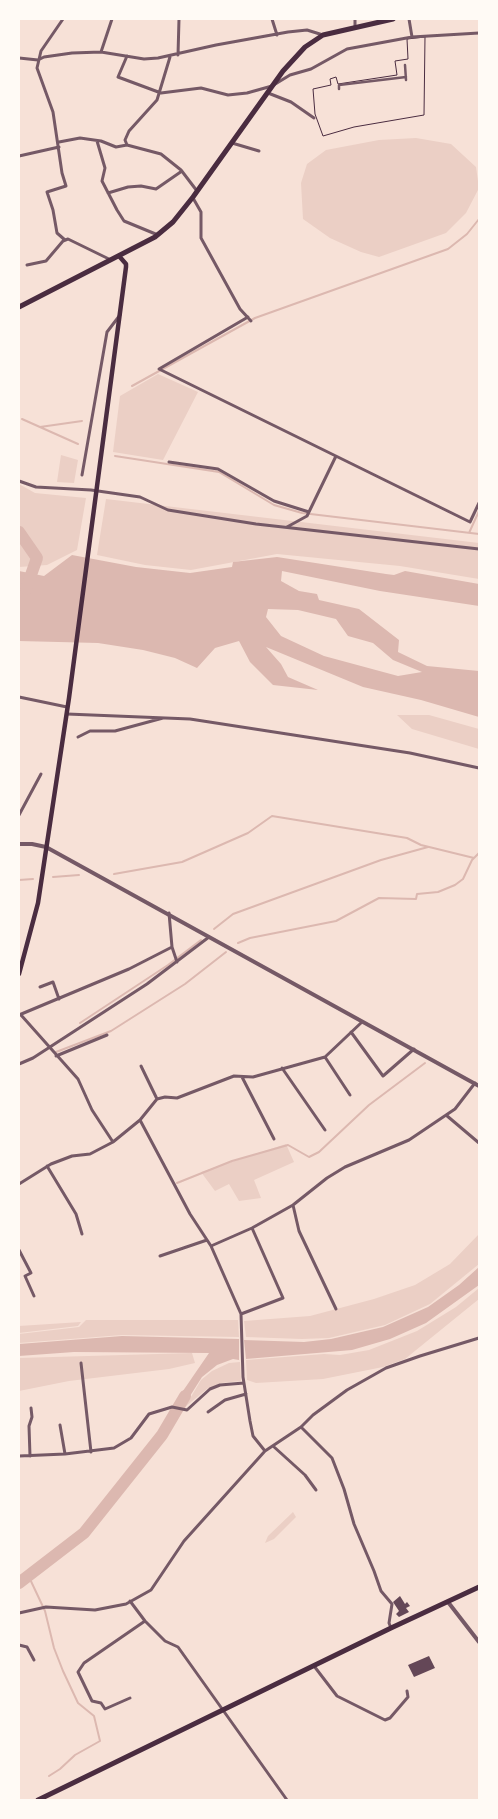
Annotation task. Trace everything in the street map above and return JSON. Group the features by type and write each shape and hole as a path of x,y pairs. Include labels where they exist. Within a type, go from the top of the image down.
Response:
{"highway":[{"path":"19,307 158,235 173,222 272,86 305,48 323,35 393,19"},
{"path":"38,1800 479,1587"}],"main road":[{"path":"19,974 38,903 97,501 126,264 119,256"}],"street":[{"path":"63,19 41,51 37,68 53,112 62,173 66,186 47,192 53,210 56,233 65,240 68,239 112,260"},
{"path":"101,52 112,19"},
{"path":"178,55 179,19"},
{"path":"272,19 277,35"},
{"path":"355,19 355,27"},
{"path":"409,19 412,37"},
{"path":"19,58 38,60 44,57 72,53 101,52 144,59 170,57 216,45 307,30 323,35"},
{"path":"127,56 118,77 161,93 201,88 228,95 248,93 272,86 290,75 311,69 347,49 412,37 479,33"},
{"path":"127,145 125,140 129,131 161,93 170,57"},
{"path":"339,89 339,85 406,79 405,65"},
{"path":"268,92 290,102 314,118"},
{"path":"19,156 80,138 97,140 116,147 127,145 161,154 182,172 197,191"},
{"path":"97,140 105,168 102,182 124,221 158,235"},
{"path":"232,143 259,151"},
{"path":"108,193 128,187 141,186 156,189 182,172"},
{"path":"193,197 201,212 200,238 240,309 251,322"},
{"path":"27,265 46,261 65,240"},
{"path":"82,475 107,332 120,314"},
{"path":"248,317 158,369 470,522 479,503"},
{"path":"287,527 308,514 336,456"},
{"path":"169,462 218,469 274,501 308,514"},
{"path":"19,481 36,488 98,491 140,497 168,510 287,527 479,549"},
{"path":"19,698 68,707"},
{"path":"66,714 106,717 168,716 410,753 479,768"},
{"path":"78,737 90,731 115,731 168,716"},
{"path":"19,815 41,774"},
{"path":"19,844 46,847 477,1084 446,1115 409,1140 327,1178 293,1205 252,1228 211,1246"},
{"path":"169,913 172,947 177,962"},
{"path":"19,1064 33,1058 177,962 210,936"},
{"path":"113,1142 92,1110 78,1079 20,1015 129,969 172,947"},
{"path":"40,987 53,982 60,998"},
{"path":"19,1184 47,1166 72,1156 90,1154 113,1142 140,1120 157,1099 165,1097 177,1098 234,1076 253,1077 325,1057 362,1022"},
{"path":"351,1032 383,1076 414,1049"},
{"path":"56,1056 107,1036"},
{"path":"325,1057 350,1095"},
{"path":"141,1066 157,1099"},
{"path":"282,1068 325,1130"},
{"path":"242,1076 274,1139"},
{"path":"446,1115 479,1143"},
{"path":"140,1120 211,1246 241,1314 243,1377 253,1436 265,1451"},
{"path":"47,1166 76,1214 82,1234"},
{"path":"293,1205 299,1231 336,1309"},
{"path":"241,1314 282,1298 252,1228"},
{"path":"160,1256 207,1240"},
{"path":"19,1250 31,1273 25,1276 34,1296"},
{"path":"19,1613 40,1607 95,1610 126,1604 151,1590 184,1540 265,1451 301,1427 313,1414 347,1390 386,1368 479,1338"},
{"path":"81,1363 91,1452"},
{"path":"19,1456 91,1452 114,1448 125,1443 138,1431 149,1414 172,1407 187,1410 210,1389 220,1385 244,1384"},
{"path":"208,1412 225,1400 246,1394"},
{"path":"30,1456 29,1426 32,1417 31,1408"},
{"path":"60,1425 65,1454"},
{"path":"301,1427 332,1458 344,1489 354,1524 381,1591 392,1604 391,1628"},
{"path":"273,1446 299,1469 316,1490"},
{"path":"130,1601 145,1621 165,1641 178,1647 225,1710 287,1800"},
{"path":"448,1602 479,1642"},
{"path":"130,1698 105,1709 101,1703 92,1701 78,1672 90,1658 145,1621"},
{"path":"19,1645 26,1647 34,1660"},
{"path":"314,1666 337,1696 386,1720 390,1718 408,1697 408,1691"}],"path":[{"path":"425,37 424,115 354,127 323,136 315,114 313,89 331,85 330,79 336,77 338,84 397,75 395,61 408,59 407,39 425,37"}],"shaded area":[{"path":"416,138 451,144 476,167 479,188 466,213 446,233 379,257 361,252 330,238 303,219 301,183 307,164 326,150 379,140"},
{"path":"158,374 198,392 163,460 113,452 120,396"},
{"path":"61,455 78,460 74,483 57,482"},
{"path":"19,484 35,493 86,498 77,550 47,565 19,567"},
{"path":"106,499 479,543 479,579 400,566 277,554 191,570 145,565 97,555"},
{"path":"72,555 136,567 190,573 232,567 233,562 277,557 394,575 405,571 479,584 479,606 380,591 282,571 281,581 299,591 317,594 319,600 359,609 399,640 398,652 427,666 479,671 479,717 421,700 363,687 266,647 281,664 288,677 318,690 273,685 250,662 239,641 215,648 197,668 175,658 143,650 98,643 19,641 19,571 44,576","holes":["268,609 298,610 336,619 348,636 373,643 393,660 422,672 398,676 324,656 281,636 266,617"]},
{"path":"397,715 429,715 479,729 479,749 412,729"},
{"path":"286,1144 294,1162 254,1180 261,1198 239,1201 229,1184 215,1191 201,1172"},
{"path":"479,1234 479,1264 430,1304 385,1325 329,1338 246,1337 244,1321 310,1316 374,1299 415,1285 450,1264"},
{"path":"479,1267 479,1285 426,1323 390,1339 352,1350 246,1359 244,1340 304,1342 331,1339 383,1327 428,1307 459,1285"},
{"path":"479,1288 479,1299 405,1359 383,1367 323,1379 256,1383 247,1380 246,1360 324,1354 340,1355 369,1350 417,1331 456,1307"},
{"path":"86,1320 238,1320 239,1337 122,1335 19,1343 19,1334 79,1327"},
{"path":"81,1322 78,1326 19,1333 19,1326"},
{"path":"122,1336 239,1339 239,1360 233,1359 217,1365 202,1377 183,1407 174,1404 209,1353 74,1352 19,1356 19,1344"},
{"path":"192,1353 195,1363 169,1369 69,1381 19,1391 19,1358"},
{"path":"240,1362 241,1381 221,1383 207,1389 185,1407 201,1380 212,1371 229,1363"},
{"path":"293,1512 296,1517 274,1539 265,1543 268,1536"}],"building":[{"path":"400,1596 405,1604 407,1602 410,1606 406,1608 409,1612 399,1617 396,1614 399,1611 393,1602"},
{"path":"429,1656 435,1668 414,1677 408,1665"}],"waterway":[{"path":"132,386 255,318 448,249 467,234 479,219"},
{"path":"22,419 78,444"},
{"path":"40,427 82,421"},
{"path":"115,456 219,472 274,505 302,513 479,534"},
{"path":"469,533 479,511"},
{"path":"19,532 37,558 26,589"},
{"path":"114,874 182,862 248,833 272,816 407,838 421,845 474,858"},
{"path":"214,929 233,914 381,860 428,847"},
{"path":"238,943 250,938 336,921 379,898 416,899 417,894 438,892 455,885 463,879 472,860 479,853"},
{"path":"53,877 79,875"},
{"path":"19,880 33,879"},
{"path":"80,1023 168,965 201,940"},
{"path":"56,1052 111,1031 185,984 226,952"},
{"path":"177,1183 232,1161 288,1145 309,1157 319,1152 369,1105 425,1063"},
{"path":"19,1583 84,1533 162,1435 185,1396"},
{"path":"29,1577 45,1611 54,1648 63,1671 78,1703 94,1716 100,1741 75,1755 49,1776"}]}
